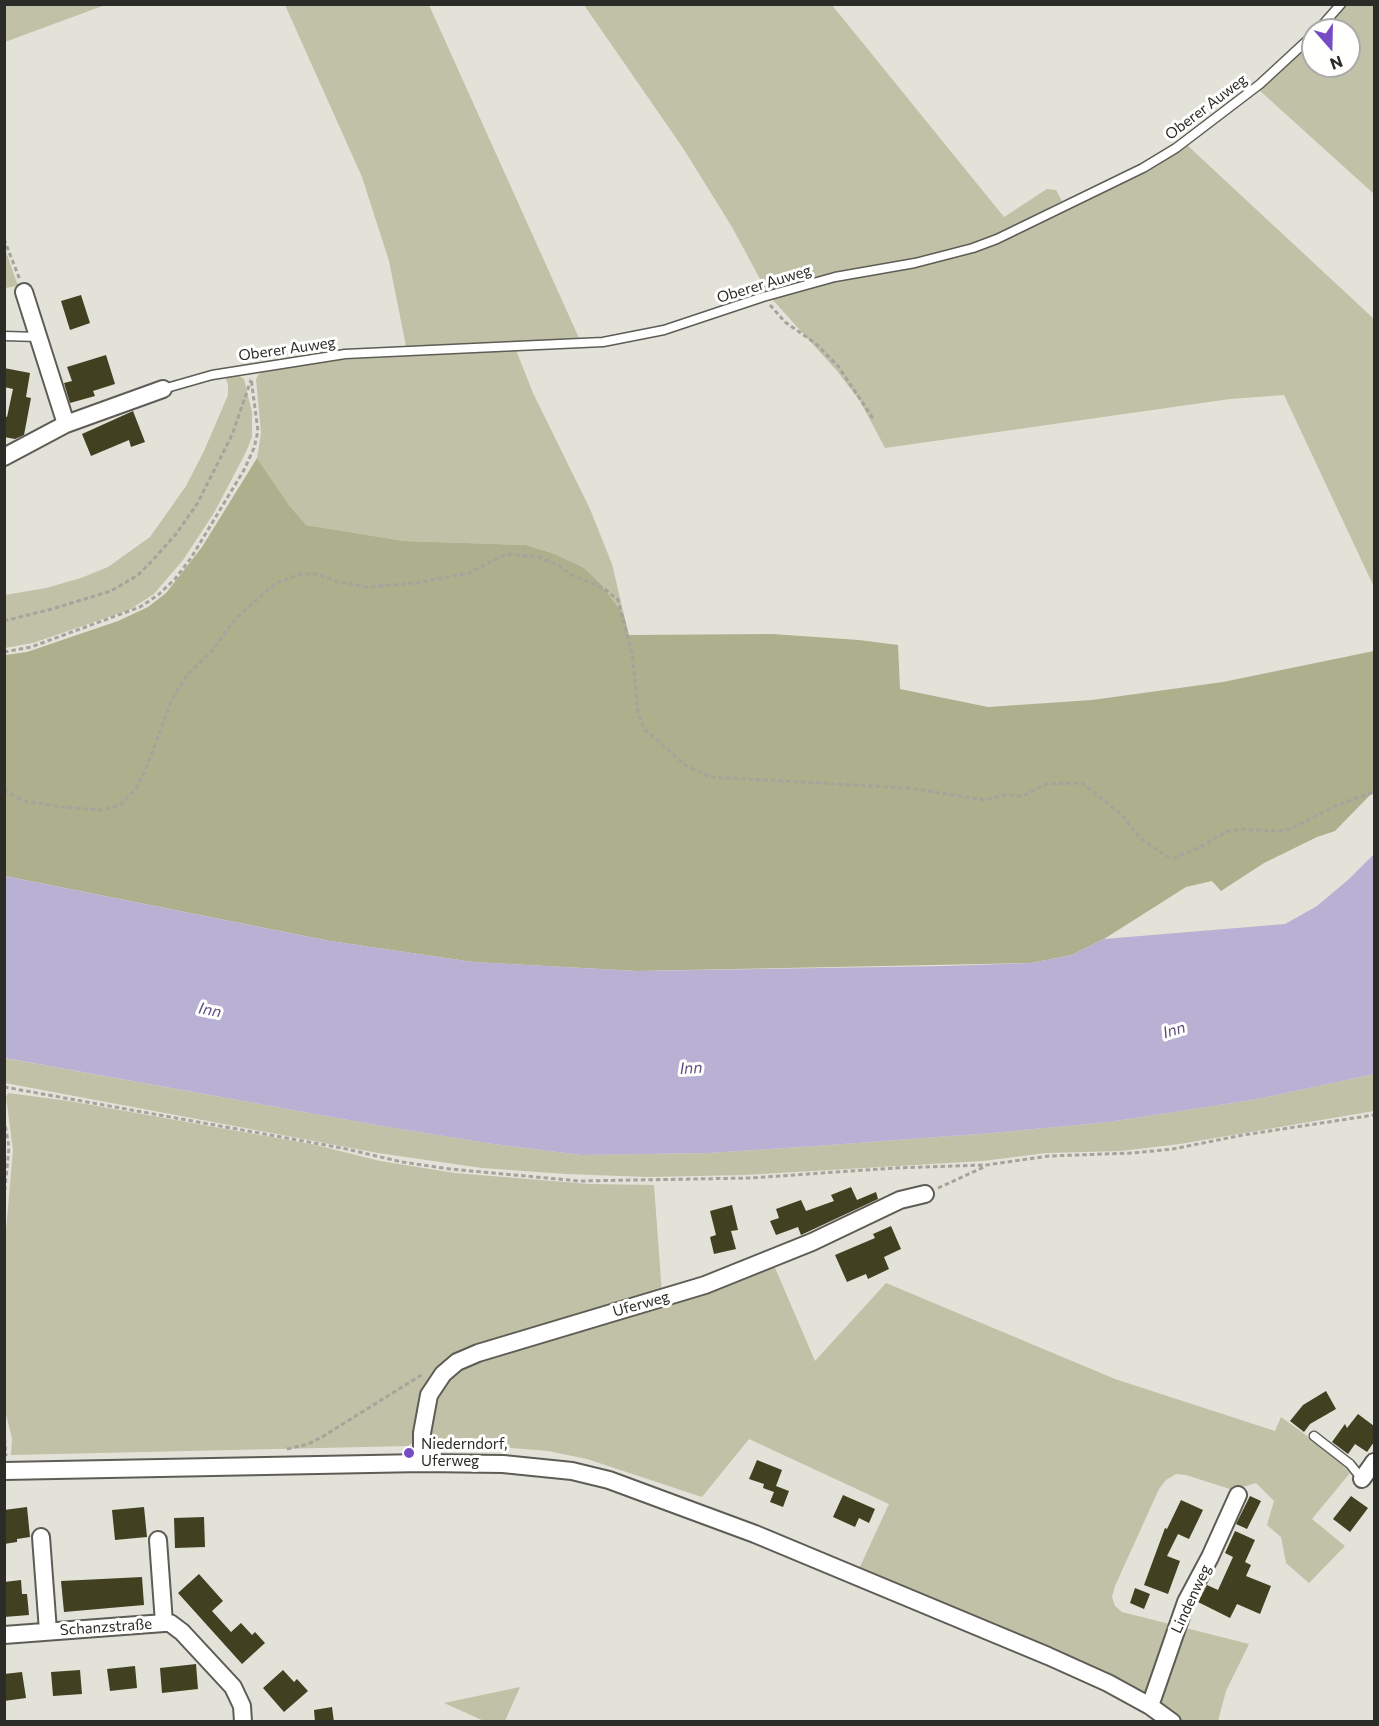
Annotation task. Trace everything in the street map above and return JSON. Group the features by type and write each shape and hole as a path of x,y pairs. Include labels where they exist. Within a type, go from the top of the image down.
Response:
{"street":[{"path":"24,292 66,424"},
{"path":"4,457 66,424 163,389"},
{"name":"Uferweg","path":"422,1463 422,1432 429,1395 443,1374 457,1362 478,1353 705,1285 812,1242 900,1200 925,1194"},
{"path":"1362,1479 1374,1462"},
{"path":"6,1471 422,1463 503,1464 572,1472 609,1480 755,1534 1080,1670 1150,1706 1172,1722"},
{"name":"Lindenweg","path":"1150,1706 1186,1602 1210,1557 1238,1495"},
{"name":"Schanzstraße","path":"41,1537 48,1631"},
{"name":"Schanzstraße","path":"158,1540 164,1623"},
{"name":"Schanzstraße","path":"4,1635 170,1623 182,1632 233,1688 242,1706 243,1722"}],"lane":[{"path":"1329,18 1341,4"},
{"name":"Oberer Auweg","path":"163,389 212,375 345,354 603,342 664,330 763,297 835,277 915,263 954,253 997,238 1143,168 1176,148 1260,84 1301,46"},
{"path":"4,336 39,337"},
{"path":"1314,1436 1350,1464 1362,1479"}],"path":[{"path":"4,239 24,292"},
{"path":"763,297 784,322 815,343 838,366 874,420"},
{"path":"4,621 111,591 138,575 176,534 197,504 232,435 251,378 258,430 254,448 244,470 191,558 175,579 158,595 140,607 31,647 4,652"},
{"path":"4,789 24,801 62,807 101,810 120,805 135,790 145,771 172,699 187,675 211,652 236,618 276,583 301,574 318,574 338,582 367,588 416,584 469,573 506,554 539,557 605,589 618,600 632,653 638,712 644,729 685,765 710,777 909,788 984,800 1005,795 1023,796 1046,784 1082,783 1121,814 1139,837 1166,856 1174,858 1207,844 1226,832 1241,829 1290,830 1337,805 1374,792"},
{"path":"4,1087 342,1148 402,1162 534,1178 579,1181 761,1178 895,1168 987,1166 1049,1156 1089,1156 1173,1149 1244,1135 1374,1115"},
{"path":"4,1119 9,1147 4,1198"},
{"path":"925,1194 987,1166"},
{"path":"285,1450 308,1444 322,1437 430,1369"},
{"path":"4,1431 6,1471"}],"green space":[{"path":"5,4 105,4 105,5 5,42"},
{"path":"285,5 429,5 579,338 552,342 406,346 389,261 362,177"},
{"path":"584,5 832,5 1004,217 1047,189 1056,190 1062,201 991,237 965,246 908,260 804,279 767,292 732,227 683,148"},
{"path":"1347,5 1374,5 1374,194 1259,90 1301,52 1301,78 1361,78 1361,18 1335,18"},
{"path":"1187,145 1374,319 1374,587 1284,395 1230,399 885,448 860,401 837,371 772,299 824,283 943,260 990,247 1149,171"},
{"path":"5,249 18,286 5,288"},
{"path":"516,350 533,393 590,509 612,564 624,615 600,583 583,567 552,553 526,545 404,541 306,525 289,505 257,458 261,433 256,379 266,370 316,362 395,355"},
{"path":"237,374 244,379 252,412 252,437 214,513 183,560 154,594 129,610 33,643 5,648 5,595 46,588 81,578 108,567 150,537 186,486 204,451 228,395 228,384 225,377"},
{"path":"257,458 289,505 306,525 404,541 526,545 552,553 583,567 600,583 624,615 629,635 772,634 898,645 900,689 988,707 1092,700 1223,682 1374,651 1374,791 1335,831 1317,837 1264,863 1221,891 1212,881 1186,887 1104,939 1072,955 1031,963 637,971 473,962 330,941 5,876 5,655 27,652 118,621 148,607 166,593 202,547"},
{"path":"4,1058 376,1125 493,1144 581,1155 709,1153 992,1133 1109,1122 1258,1099 1374,1074 1374,1111 1180,1144 1121,1151 1046,1153 983,1161 745,1175 648,1177 566,1174 482,1168 378,1153 5,1083"},
{"path":"8,1093 69,1101 316,1145 380,1161 455,1173 589,1184 654,1185 662,1294 444,1367 414,1442 408,1446 11,1455 12,1438 6,1415 5,1378 4,1253 13,1150 6,1097"},
{"path":"773,1263 815,1361 886,1283 1115,1379 1275,1431 1281,1417 1336,1457 1350,1473 1312,1519 1345,1546 1309,1583 1286,1563 1281,1537 1267,1525 1274,1501 1256,1483 1233,1490 1176,1474 1166,1480 1159,1489 1115,1586 1112,1597 1115,1606 1122,1612 1249,1644 1226,1691 1218,1721 1181,1721 1159,1705 858,1571 889,1504 749,1439 702,1497 587,1459 548,1451 512,1448 434,1448 427,1436 433,1395 459,1365"},
{"path":"520,1687 505,1721 484,1721 444,1703"}],"water":[{"name":"Inn","path":"1374,854 1374,1074 1258,1099 1109,1122 992,1133 709,1153 581,1155 493,1144 376,1125 5,1058 5,876 330,941 473,962 637,971 1031,963 1072,955 1104,939 1285,924 1317,906"}],"building":[{"path":"81,295 90,323 70,330 61,301"},
{"path":"106,355 115,384 93,391 95,396 70,403 64,383 72,381 67,367"},
{"path":"4,368 30,373 26,397 31,398 24,435 15,439 4,437 4,416 7,417 13,389 4,387"},
{"path":"133,411 145,442 131,447 129,440 91,456 82,434"},
{"path":"851,1187 857,1200 876,1192 878,1199 801,1235 798,1227 776,1235 770,1221 779,1218 776,1209 801,1200 806,1211 834,1201 831,1195"},
{"path":"732,1205 738,1230 731,1231 736,1249 714,1254 710,1237 716,1235 710,1211"},
{"path":"891,1226 901,1249 884,1257 889,1269 868,1279 866,1274 847,1282 835,1255 875,1238 873,1234"},
{"path":"1326,1391 1336,1409 1310,1424 1304,1432 1290,1421 1303,1405"},
{"path":"1358,1414 1374,1426 1374,1442 1367,1452 1355,1444 1348,1454 1332,1442 1345,1424 1347,1428"},
{"path":"757,1460 782,1470 776,1486 789,1491 783,1507 770,1502 774,1492 763,1488 764,1484 749,1479"},
{"path":"843,1495 875,1509 869,1523 859,1518 855,1527 833,1517"},
{"path":"1250,1496 1261,1501 1247,1529 1236,1524"},
{"path":"1351,1496 1368,1508 1350,1532 1333,1519"},
{"path":"1181,1500 1203,1510 1189,1539 1178,1534 1167,1556 1180,1561 1168,1594 1144,1585 1165,1528 1167,1529"},
{"path":"27,1507 30,1537 4,1544 4,1510"},
{"path":"144,1507 147,1537 115,1540 112,1510"},
{"path":"204,1517 205,1547 175,1548 174,1518"},
{"path":"1235,1531 1255,1540 1245,1562 1251,1565 1246,1576 1271,1586 1260,1614 1237,1604 1230,1618 1198,1602 1207,1585 1218,1590 1233,1557 1225,1553"},
{"path":"199,1574 223,1601 212,1611 231,1632 241,1623 252,1635 255,1632 265,1643 242,1664 178,1593"},
{"path":"142,1577 144,1605 64,1612 61,1581"},
{"path":"21,1580 22,1594 27,1594 29,1615 4,1617 4,1582"},
{"path":"1135,1588 1150,1594 1144,1609 1130,1603"},
{"path":"196,1664 198,1689 162,1693 160,1668"},
{"path":"135,1666 137,1688 110,1691 107,1669"},
{"path":"80,1670 82,1694 53,1696 51,1672"},
{"path":"283,1670 294,1682 297,1679 308,1691 284,1712 263,1688"},
{"path":"22,1672 26,1698 4,1701 4,1674"},
{"path":"332,1707 334,1722 315,1722 314,1710"}],"place":[{"name":"Niederndorf, Uferweg","path":"409,1453"}]}
